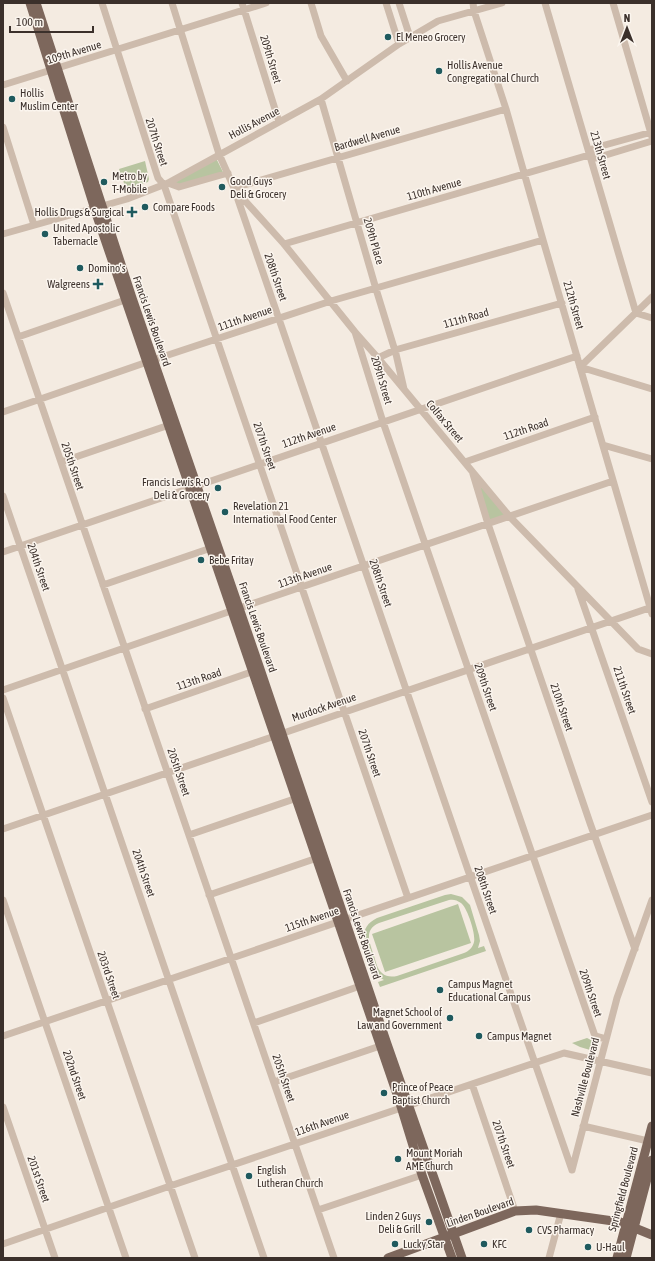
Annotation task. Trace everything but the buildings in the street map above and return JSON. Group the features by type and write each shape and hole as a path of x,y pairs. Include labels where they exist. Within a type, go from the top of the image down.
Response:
{"main road":[{"name":"Francis Lewis Boulevard","path":"30,3 54,70 98,208 192,487 383,1045 404,1106 454,1233 462,1258"},
{"name":"Francis Lewis Boulevard","path":"36,3 54,70"},
{"name":"Francis Lewis Boulevard","path":"98,208 125,300 150,361"},
{"name":"Francis Lewis Boulevard","path":"404,1106 422,1175 452,1258"},
{"name":"Springfield Boulevard","path":"626,1258 630,1226 652,1126"},
{"name":"Springfield Boulevard","path":"617,1258 630,1226 652,1160"},
{"name":"Linden Boulevard","path":"388,1258 515,1211 536,1210 620,1222 652,1235"}],"street":[{"name":"207th Street","path":"102,3 158,178 166,184 216,339 408,898"},
{"name":"208th Street","path":"172,3 219,154 234,188 572,1170"},
{"name":"109th Avenue","path":"3,85 180,30 243,6 266,3"},
{"path":"311,3 322,36 347,81"},
{"path":"386,3 399,44"},
{"path":"399,3 410,37"},
{"name":"Hollis Avenue","path":"3,234 98,208 136,196 166,184 321,99 399,44 438,21 474,7 502,3"},
{"name":"213th Street","path":"545,3 636,313"},
{"path":"613,3 652,133"},
{"name":"209th Street","path":"243,6 279,122"},
{"name":"212th Street","path":"474,7 506,109 651,610"},
{"name":"209th Place","path":"321,99 397,356 405,390"},
{"name":"Bardwell Avenue","path":"234,188 506,109"},
{"path":"3,127 34,225"},
{"name":"110th Avenue","path":"284,244 589,155 594,148 652,133"},
{"name":"110th Avenue","path":"589,155 596,158 652,141"},
{"path":"166,184 179,187 228,173"},
{"name":"Colfax Street","path":"234,188 284,244 355,332 510,517 638,649 652,654"},
{"name":"111th Avenue","path":"3,412 331,301 543,240"},
{"name":"205th Street","path":"3,293 334,1258"},
{"path":"652,297 580,368 652,389"},
{"path":"18,337 125,300"},
{"name":"111th Road","path":"378,358 395,350 562,303"},
{"path":"636,313 652,318"},
{"name":"209th Street","path":"355,332 468,670 595,1036 606,1039"},
{"name":"112th Avenue","path":"3,552 577,356"},
{"name":"112th Road","path":"465,462 595,417"},
{"path":"61,462 171,424"},
{"path":"603,445 652,459"},
{"name":"210th Street","path":"472,471 488,524 530,648 634,949"},
{"name":"113th Avenue","path":"3,690 613,481"},
{"name":"204th Street","path":"3,496 264,1258"},
{"path":"103,585 213,547"},
{"name":"211th Street","path":"577,585 652,802"},
{"name":"Murdock Avenue","path":"3,829 530,648 611,621 651,610"},
{"name":"113th Road","path":"146,709 256,671"},
{"name":"203rd Street","path":"3,698 195,1258"},
{"path":"189,836 299,797"},
{"name":"115th Avenue","path":"3,1036 652,815"},
{"path":"209,895 319,858"},
{"name":"202nd Street","path":"3,900 126,1258"},
{"name":"Nashville Boulevard","path":"572,1170 617,998 652,900"},
{"path":"254,1022 363,985"},
{"path":"274,1082 383,1045"},
{"name":"116th Avenue","path":"3,1244 404,1106 564,1053 652,1074"},
{"name":"207th Street","path":"472,1084 515,1211"},
{"name":"201st Street","path":"3,1106 55,1258"},
{"path":"583,1126 648,1141"},
{"path":"318,1210 422,1175"},
{"path":"549,1258 561,1213"}],"green space":[{"path":"216,158 223,172 179,185 174,183"},
{"path":"145,161 149,179 148,182 126,189 119,169"},
{"path":"477,482 508,516 489,523"},
{"path":"451,894 462,897 470,905 479,935 480,941 478,948 484,946 486,951 380,987 378,982 384,980 378,976 374,970 365,945 364,935 367,926 377,918","holes":["450,900 455,900 461,903 468,915 474,938 470,949 464,953 397,976 393,977 382,973 377,965 370,942 369,933 371,929 379,923"]},
{"path":"458,904 471,943 385,972 372,934"},
{"path":"587,1038 599,1044 597,1052 572,1043"}],"place":[{"name":"El Meneo Grocery","path":"388,37"},
{"name":"Hollis Avenue Congregational Church","path":"439,71"},
{"name":"Hollis Muslim Center","path":"12,99"},
{"name":"Metro by T-Mobile","path":"104,182"},
{"name":"Good Guys Deli & Grocery","path":"222,187"},
{"name":"Compare Foods","path":"145,207"},
{"name":"Hollis Drugs & Surgical","path":"132,212"},
{"name":"United Apostolic Tabernacle","path":"45,234"},
{"name":"Domino's","path":"80,268"},
{"name":"Walgreens","path":"98,284"},
{"name":"Francis Lewis R-O Deli & Grocery","path":"218,488"},
{"name":"Revelation 21 International Food Center","path":"225,512"},
{"name":"Bebe Fritay","path":"201,560"},
{"name":"Campus Magnet Educational Campus","path":"440,990"},
{"name":"Magnet School of Law and Government","path":"450,1018"},
{"name":"Campus Magnet","path":"479,1036"},
{"name":"Prince of Peace Baptist Church","path":"384,1093"},
{"name":"Mount Moriah AME Church","path":"398,1159"},
{"name":"English Lutheran Church","path":"249,1176"},
{"name":"Linden 2 Guys Deli & Grill","path":"429,1222"},
{"name":"CVS Pharmacy","path":"529,1230"},
{"name":"Lucky Star","path":"395,1244"},
{"name":"KFC","path":"484,1244"},
{"name":"U-Haul","path":"588,1247"}]}
